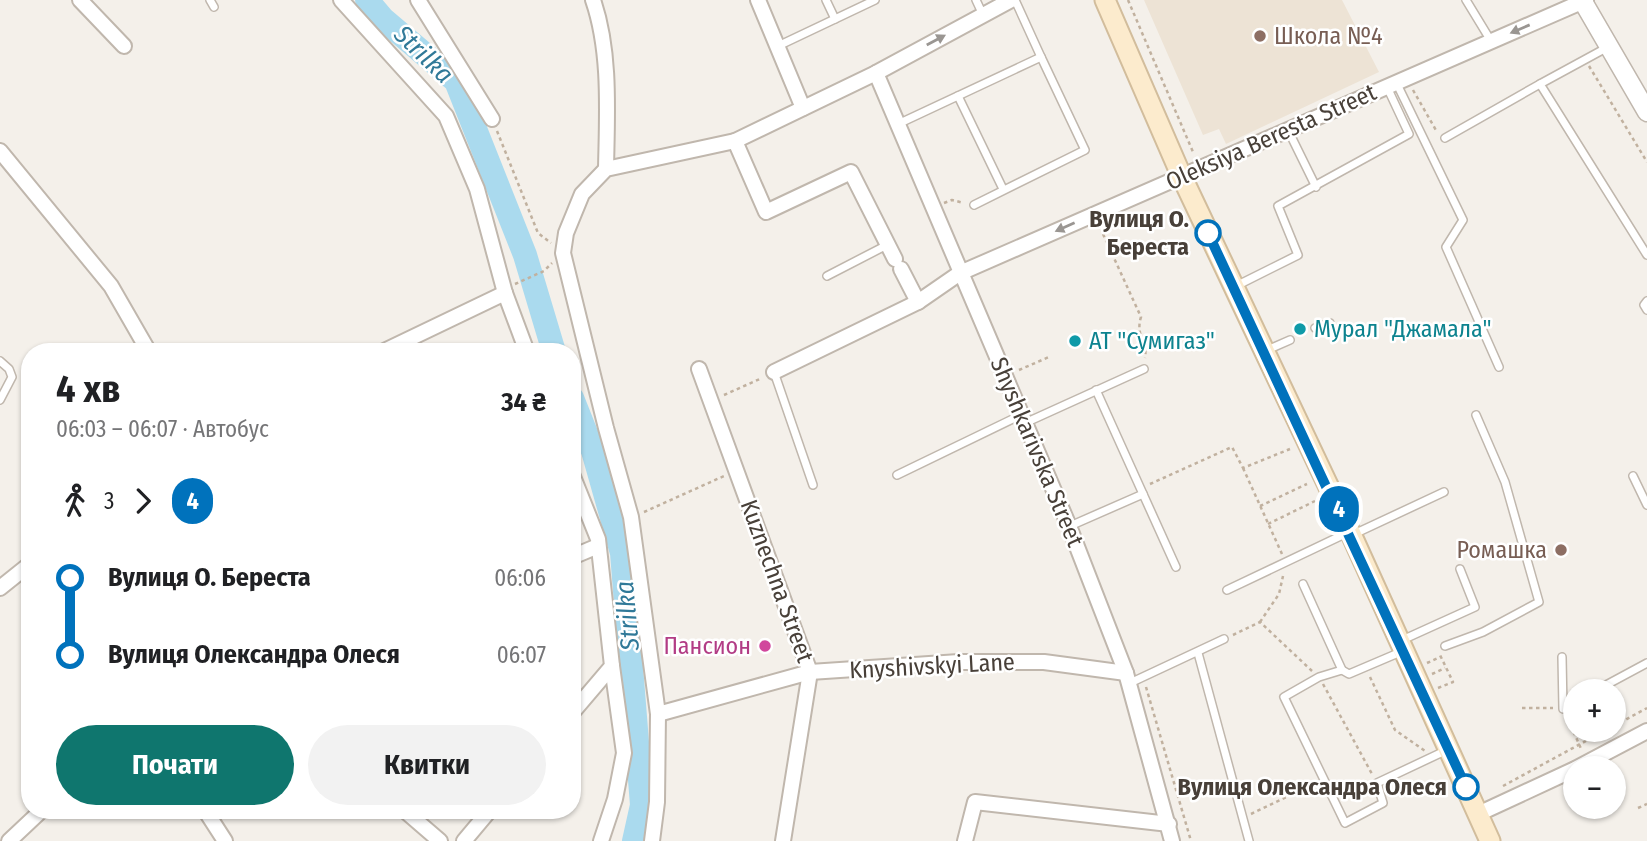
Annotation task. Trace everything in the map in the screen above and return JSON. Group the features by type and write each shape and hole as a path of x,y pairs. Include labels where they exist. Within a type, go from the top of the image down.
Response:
{"main road":[{"path":"1105,0 1181,175 1351,533 1490,841"}],"street":[{"path":"80,0 124,46"},
{"path":"341,0 446,117 477,189 505,293 524,343"},
{"path":"418,0 492,119"},
{"path":"593,0 598,14 606,79 606,169"},
{"path":"758,0 803,108"},
{"path":"652,841 657,802 658,714 631,517 563,253 566,233 582,194 606,169 735,141 876,73 1013,0"},
{"path":"1584,0 1647,113"},
{"name":"Oleksiya Beresta Street","path":"960,274 1584,0"},
{"name":"Shyshkarivska Street","path":"876,73 1133,678 1172,841"},
{"path":"735,141 766,212 851,172 918,302"},
{"path":"0,151 111,286 144,343"},
{"path":"774,372 918,302 960,274"},
{"path":"401,343 505,293"},
{"name":"Kuznechna Street","path":"699,369 810,672 783,841"},
{"path":"581,499 598,546 624,753 615,799 601,841"},
{"path":"581,553 598,546"},
{"path":"0,588 21,571"},
{"name":"Knyshivskyi Lane","path":"658,714 810,672 971,662 1044,662 1133,678"},
{"path":"581,702 612,666"},
{"path":"1600,756 1647,731"},
{"path":"1478,814 1563,774"},
{"path":"965,841 975,802 1169,824"},
{"path":"9,841 32,819"},
{"path":"211,819 225,841"},
{"path":"414,819 440,841"},
{"path":"464,841 482,819"}],"lane":[{"path":"826,0 835,19"},
{"path":"777,46 875,0"},
{"path":"976,0 983,15"},
{"path":"974,205 1085,150 1013,0"},
{"path":"1466,0 1491,41"},
{"path":"1445,138 1608,47"},
{"path":"898,124 1041,57"},
{"path":"1234,287 1298,255 1278,206 1409,134 1397,82"},
{"path":"1397,82 1463,220 1446,247 1499,367"},
{"path":"1540,85 1647,255"},
{"path":"958,96 1003,190"},
{"path":"1287,130 1316,187"},
{"path":"827,276 888,245"},
{"path":"1647,302 1647,310"},
{"path":"1315,328 1330,323"},
{"path":"1264,351 1290,340"},
{"path":"0,361 12,377 0,400"},
{"path":"897,475 1142,370"},
{"path":"774,372 813,485"},
{"path":"1096,390 1176,567"},
{"path":"1446,646 1483,632 1539,602 1505,482 1476,415"},
{"path":"1633,476 1647,505"},
{"path":"1069,526 1142,491"},
{"path":"1227,590 1444,492"},
{"path":"1303,584 1342,670 1349,674 1366,669 1402,646 1475,607 1460,569"},
{"path":"1133,678 1198,653 1224,639"},
{"path":"1198,653 1249,841"},
{"path":"1562,657 1563,709"},
{"path":"1617,679 1647,663"},
{"path":"1342,670 1319,677 1283,697 1345,823 1384,803 1377,783 1449,749"}],"path":[{"path":"1128,0 1193,152"},
{"path":"1585,60 1647,162"},
{"path":"1397,82 1440,137 1445,138"},
{"path":"492,119 538,233 563,253"},
{"path":"932,207 952,200 974,205"},
{"path":"1103,234 1142,317 1137,329 1146,352 1142,370"},
{"path":"516,283 544,271"},
{"path":"1019,370 1049,357"},
{"path":"711,401 774,372"},
{"path":"1142,491 1233,447 1285,562 1279,594 1260,622"},
{"path":"1243,468 1290,449"},
{"path":"631,517 737,471"},
{"path":"1260,506 1307,484"},
{"path":"1268,524 1315,501"},
{"path":"1438,688 1453,682 1438,650 1446,646"},
{"path":"1427,663 1441,657"},
{"path":"1432,674 1446,668"},
{"path":"1366,669 1395,730 1428,752"},
{"path":"1133,678 1191,841"},
{"path":"1522,708 1563,709"},
{"path":"1626,719 1647,708"},
{"path":"1499,788 1584,742"},
{"path":"1579,756 1580,744"},
{"path":"1256,812 1323,780"},
{"path":"1639,808 1647,804"}],"shaded area":[{"name":"Школа №4","path":"1144,0 1342,0 1379,72 1226,144 1219,129 1203,135"}],"waterway":[{"name":"Strilka","path":"367,0 383,19 456,81 525,255 551,343"},
{"name":"Strilka","path":"581,421 593,451 622,553 642,805 634,841"}],"bus line":[{"name":"4","path":"1208,233 1352,536 1466,787"}],"place":[{"name":"Школа №4","path":"1260,36"},
{"name":"Вулиця О. Береста","path":"1208,233"},
{"name":"Мурал \"Джамала\"","path":"1300,329"},
{"name":"АТ \"Сумигаз\"","path":"1075,341"},
{"name":"Ромашка","path":"1561,550"},
{"name":"Пансион","path":"765,646"},
{"name":"Вулиця Олександра Олеся","path":"1466,787"}]}
